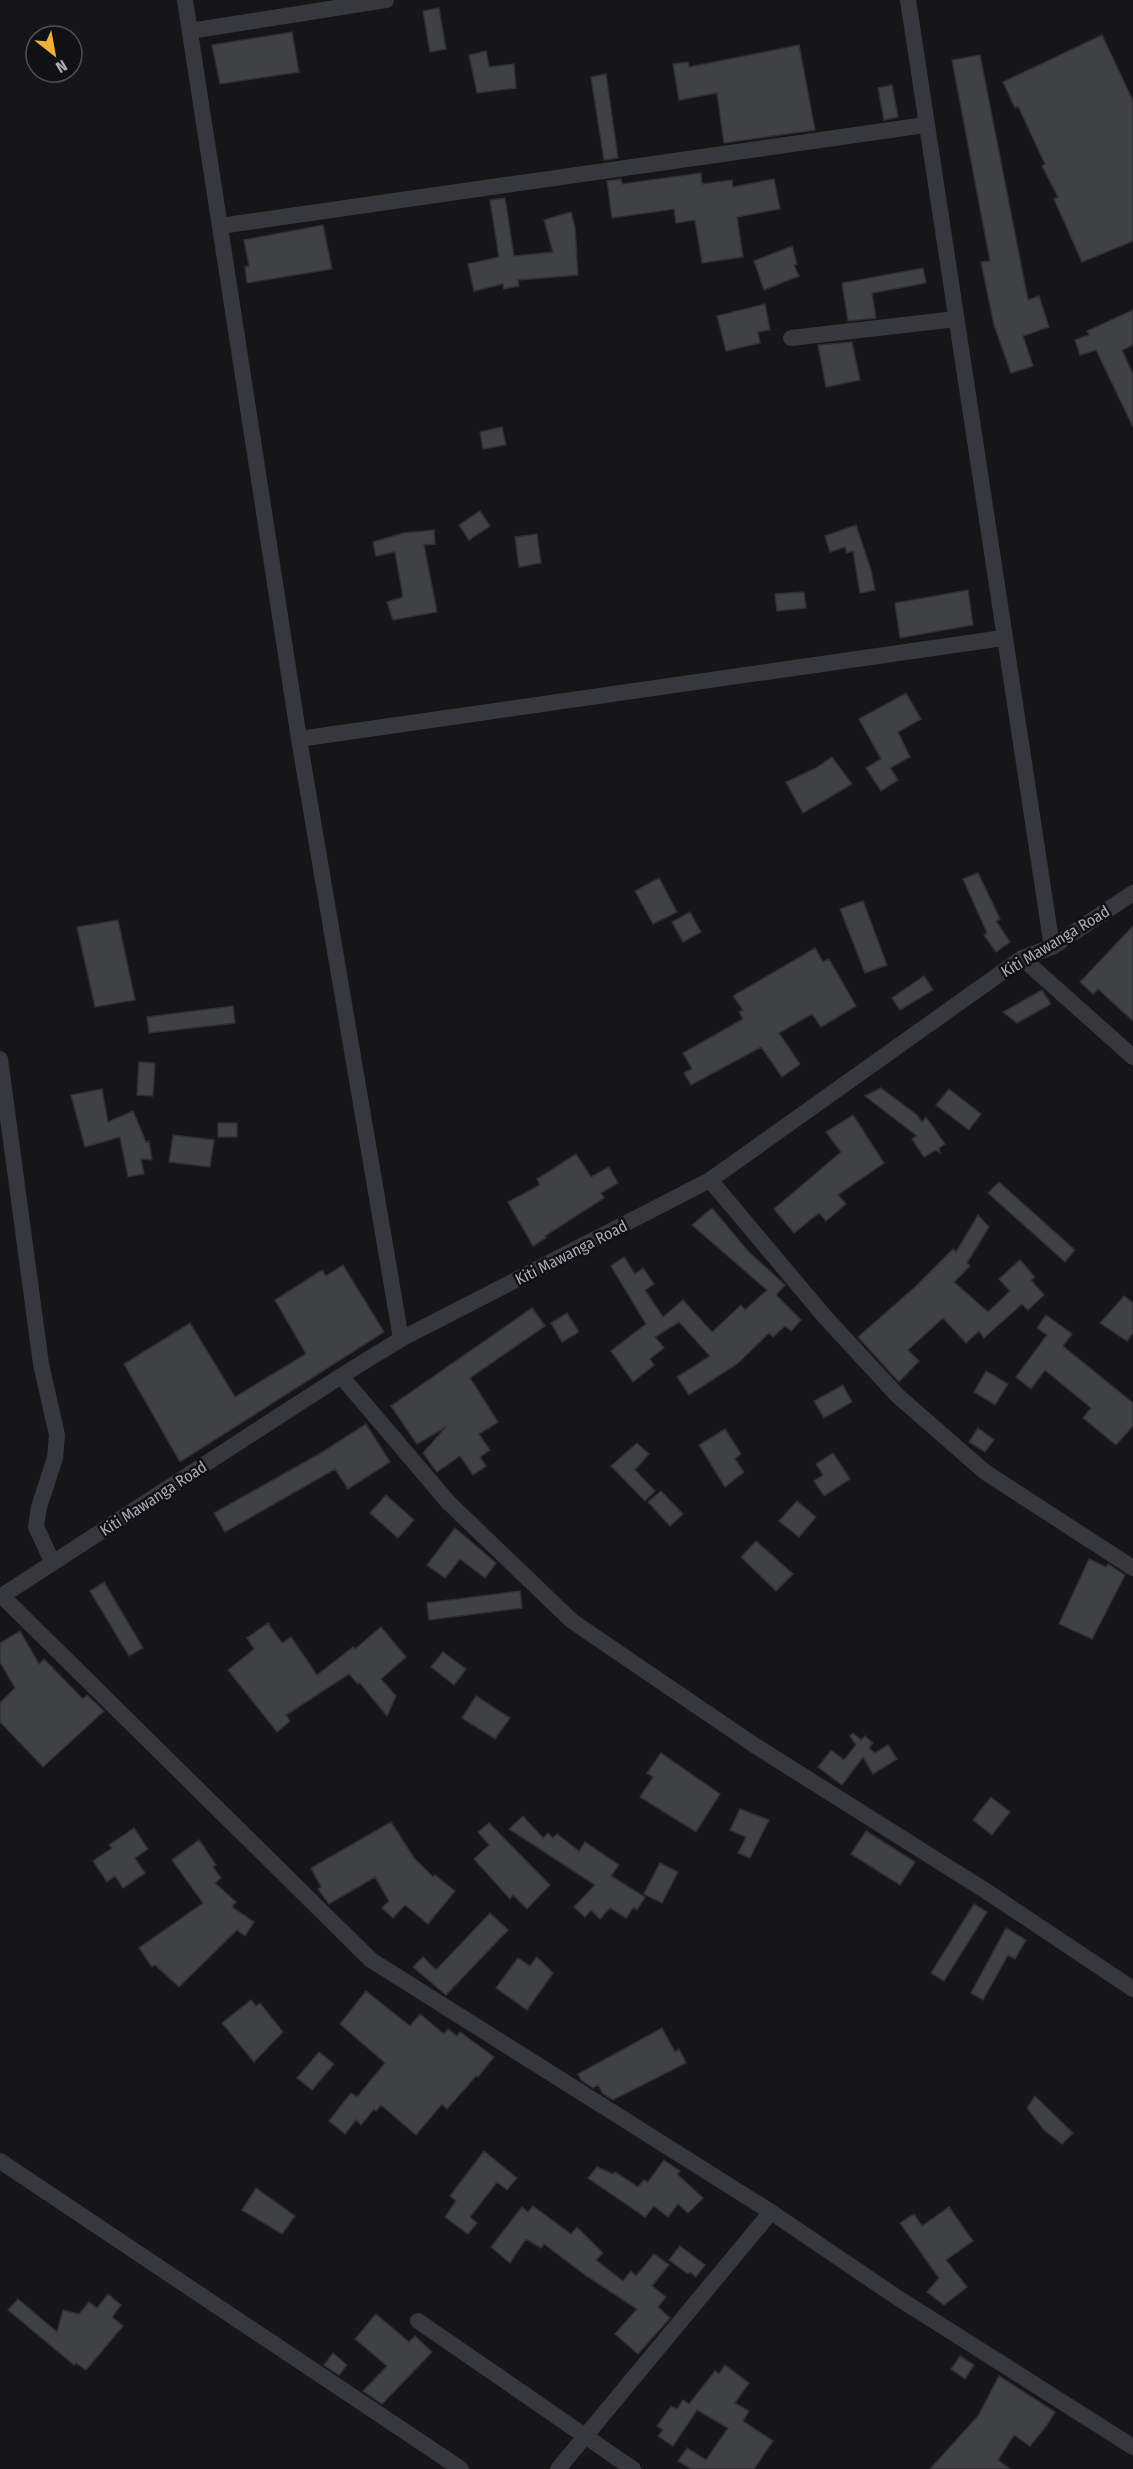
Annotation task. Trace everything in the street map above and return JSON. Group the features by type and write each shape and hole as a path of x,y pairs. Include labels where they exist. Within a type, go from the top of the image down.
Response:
{"street":[{"path":"185,0 299,739 401,1339"},
{"path":"190,31 386,0"},
{"path":"908,0 1003,638 1052,947"},
{"path":"220,226 925,125"},
{"path":"791,338 956,319"},
{"path":"299,739 1003,638"},
{"name":"Kiti Mawanga Road","path":"1,1597 401,1339 710,1180 1022,958 1052,947 1133,893"},
{"path":"1022,958 1133,1057"},
{"path":"0,1059 41,1364 57,1435 55,1458 39,1507 36,1527 53,1563"},
{"path":"710,1180 825,1317 897,1396 985,1472 1133,1568"},
{"path":"341,1376 448,1502 572,1621 754,1745 986,1891 1133,1989"},
{"path":"1,1597 371,1960 771,2212 898,2298 1133,2447"},
{"path":"0,2161 461,2469"},
{"path":"558,2469 771,2212"},
{"path":"418,2321 584,2438 633,2469"}],"building":[{"path":"439,8 446,49 430,52 423,11"},
{"path":"292,32 299,72 220,84 212,45"},
{"path":"1102,35 1133,101 1133,241 1082,262 1054,199 1058,197 1042,166 1045,164 1018,106 1015,108 1003,82"},
{"path":"799,45 815,130 724,143 717,93 679,100 673,64 688,62 689,67"},
{"path":"486,51 489,67 514,64 516,88 477,93 469,55"},
{"path":"980,55 1028,300 1039,296 1049,327 1023,336 1033,366 1011,373 994,325 981,262 990,261 952,60"},
{"path":"606,74 618,158 604,160 591,77"},
{"path":"892,85 898,117 884,120 878,88"},
{"path":"701,173 702,184 732,180 733,187 774,179 780,209 737,217 743,257 702,263 695,220 676,223 674,209 612,218 607,181 621,179 622,184"},
{"path":"505,198 514,256 553,252 544,220 571,212 575,227 578,275 518,280 519,286 504,289 503,284 474,291 468,264 499,257 490,200"},
{"path":"323,225 332,269 247,283 245,267 249,266 244,240"},
{"path":"792,246 797,264 794,265 799,276 764,290 754,261"},
{"path":"923,268 926,283 872,293 876,318 848,321 842,283"},
{"path":"765,304 770,330 758,332 760,343 726,351 717,316"},
{"path":"1133,310 1133,345 1122,350 1133,374 1133,427 1096,350 1080,355 1075,340 1089,335 1087,331"},
{"path":"852,342 860,380 826,387 818,345"},
{"path":"502,427 506,445 483,449 480,432"},
{"path":"480,511 490,526 469,540 459,525"},
{"path":"856,525 875,590 860,593 853,551 847,553 845,547 830,552 825,536"},
{"path":"434,530 435,544 424,545 437,612 393,620 387,602 403,597 395,552 376,556 373,542 403,533"},
{"path":"537,534 541,563 519,567 515,537"},
{"path":"968,590 973,625 900,638 895,603"},
{"path":"804,592 806,608 777,611 775,594"},
{"path":"906,693 921,719 898,732 910,757 890,768 898,780 881,791 866,768 881,759 859,719"},
{"path":"832,757 852,784 803,813 786,782 816,768"},
{"path":"978,873 1000,919 996,921 1010,942 996,952 984,935 987,933 963,879"},
{"path":"659,878 677,912 653,924 635,891"},
{"path":"863,901 887,965 865,973 840,909"},
{"path":"690,912 701,932 683,942 672,922"},
{"path":"118,920 135,1000 95,1007 77,927"},
{"path":"1133,926 1133,1021 1098,989 1093,994 1080,982"},
{"path":"815,948 823,962 829,959 856,1006 821,1027 812,1014 779,1033 800,1064 782,1077 761,1047 691,1085 684,1073 692,1069 683,1053 743,1019 739,1012 743,1010 733,996"},
{"path":"924,976 933,990 900,1010 892,998"},
{"path":"1042,990 1051,1004 1017,1023 1003,1012"},
{"path":"233,1006 235,1023 149,1033 147,1017"},
{"path":"139,1062 155,1063 153,1096 137,1095"},
{"path":"881,1088 917,1115 922,1122 926,1117 945,1144 939,1148 940,1153 936,1150 924,1157 912,1139 917,1136 865,1096"},
{"path":"102,1089 108,1122 133,1111 146,1142 149,1141 152,1160 141,1159 144,1174 128,1177 120,1137 85,1147 71,1095"},
{"path":"949,1089 981,1114 969,1130 936,1105"},
{"path":"853,1115 884,1163 838,1195 846,1204 826,1221 819,1213 794,1233 774,1209 841,1152 826,1132"},
{"path":"218,1123 237,1123 237,1137 218,1137"},
{"path":"173,1135 214,1140 210,1167 169,1162"},
{"path":"576,1154 591,1177 609,1167 618,1183 601,1193 604,1198 533,1246 508,1202 540,1185 537,1179"},
{"path":"999,1182 1075,1250 1065,1262 988,1193"},
{"path":"712,1208 748,1251 785,1285 776,1295 801,1320 791,1331 785,1326 773,1337 769,1333 737,1364 689,1395 677,1377 710,1356 679,1322 655,1337 664,1348 650,1359 654,1365 633,1382 611,1351 646,1324 611,1266 624,1257 635,1274 643,1268 654,1284 645,1290 663,1317 683,1300 712,1332 741,1305 745,1310 767,1290 692,1225"},
{"path":"978,1215 989,1227 967,1263 970,1266 954,1282 988,1312 1010,1291 999,1279 1020,1260 1035,1277 1031,1280 1044,1295 1028,1310 1022,1304 984,1338 979,1331 966,1343 943,1318 908,1350 919,1361 899,1382 858,1337 915,1287 953,1249 956,1252"},
{"path":"343,1265 384,1332 180,1462 124,1364 190,1323 235,1397 306,1354 275,1300 322,1270 326,1276"},
{"path":"1124,1296 1133,1303 1133,1333 1127,1341 1100,1323"},
{"path":"532,1308 545,1326 470,1378 498,1422 479,1434 490,1450 480,1457 486,1466 473,1475 460,1456 437,1472 423,1453 446,1427 417,1444 391,1406"},
{"path":"567,1313 579,1332 562,1342 551,1323"},
{"path":"1046,1315 1072,1334 1063,1346 1133,1403 1133,1426 1116,1445 1083,1418 1091,1408 1045,1370 1031,1389 1016,1377 1047,1335 1037,1328"},
{"path":"986,1371 1008,1384 995,1405 974,1392"},
{"path":"843,1385 852,1402 824,1418 814,1401"},
{"path":"366,1424 390,1462 348,1489 335,1469 225,1532 214,1513 321,1453"},
{"path":"978,1428 994,1440 985,1452 969,1442"},
{"path":"725,1429 741,1454 735,1459 744,1472 725,1487 699,1445"},
{"path":"637,1443 649,1454 635,1470 655,1491 645,1501 611,1466"},
{"path":"833,1453 850,1479 824,1496 814,1481 823,1475 816,1464"},
{"path":"661,1491 683,1514 670,1526 648,1502"},
{"path":"386,1495 414,1520 398,1538 370,1513"},
{"path":"797,1501 816,1517 799,1537 779,1521"},
{"path":"455,1528 496,1563 485,1578 460,1559 445,1578 427,1565"},
{"path":"756,1541 793,1574 776,1591 741,1557"},
{"path":"1089,1559 1106,1567 1108,1564 1125,1575 1092,1639 1059,1624"},
{"path":"104,1582 143,1648 129,1656 90,1591"},
{"path":"520,1591 522,1608 429,1620 427,1603"},
{"path":"268,1623 282,1643 291,1637 317,1675 353,1647 355,1649 381,1627 406,1657 381,1679 396,1696 387,1716 359,1682 358,1684 349,1674 286,1715 290,1721 277,1732 228,1670 254,1649 247,1638"},
{"path":"20,1631 39,1664 44,1659 83,1699 87,1695 104,1711 43,1767 0,1722 0,1703 15,1688 0,1662 0,1643"},
{"path":"443,1652 466,1669 454,1685 431,1667"},
{"path":"476,1696 510,1718 495,1739 462,1718"},
{"path":"853,1733 861,1740 865,1736 873,1743 869,1748 875,1753 888,1745 897,1759 873,1774 863,1757 842,1785 818,1767 831,1750 844,1760 856,1745 850,1736"},
{"path":"661,1753 720,1794 696,1832 640,1797 653,1777 647,1773"},
{"path":"991,1797 1010,1812 992,1835 973,1820"},
{"path":"740,1809 769,1820 750,1858 738,1853 746,1837 730,1830"},
{"path":"523,1816 543,1838 548,1833 553,1838 557,1834 579,1851 585,1842 619,1865 611,1876 645,1897 637,1910 634,1907 626,1918 610,1908 600,1919 591,1910 585,1917 574,1907 595,1885 509,1829"},
{"path":"391,1822 414,1858 433,1877 435,1875 455,1891 428,1924 405,1905 393,1918 382,1908 389,1901 375,1877 329,1904 318,1889 321,1887 311,1868"},
{"path":"489,1823 550,1885 527,1909 513,1895 510,1899 474,1859 489,1845 478,1832"},
{"path":"134,1828 148,1849 135,1858 145,1873 123,1888 115,1876 107,1882 93,1861 112,1848 109,1845"},
{"path":"866,1831 915,1862 900,1885 851,1854"},
{"path":"199,1840 216,1865 213,1867 221,1878 215,1883 236,1902 232,1907 254,1922 245,1936 237,1930 179,1987 155,1965 152,1967 139,1948 203,1903 172,1860"},
{"path":"660,1863 678,1872 662,1903 644,1894"},
{"path":"974,1904 987,1912 944,1981 931,1973"},
{"path":"490,1913 508,1930 446,1995 413,1967 423,1957 436,1970"},
{"path":"1006,1928 1026,1940 1015,1959 1008,1955 983,2000 971,1993"},
{"path":"537,1957 553,1973 527,2010 496,1988 518,1958 530,1966"},
{"path":"366,1991 410,2026 420,2014 444,2034 448,2029 457,2036 460,2032 494,2057 447,2109 442,2104 416,2135 381,2105 376,2111 374,2109 361,2125 356,2120 345,2134 329,2121 351,2093 357,2097 385,2063 340,2024"},
{"path":"251,2000 256,2006 260,2003 283,2032 254,2062 222,2023"},
{"path":"662,2028 675,2052 679,2049 686,2063 613,2100 603,2094 598,2085 593,2088 581,2080 578,2074"},
{"path":"319,2052 334,2064 312,2090 297,2078"},
{"path":"1035,2096 1073,2133 1062,2144 1044,2130 1027,2108"},
{"path":"484,2151 517,2178 507,2190 497,2182 470,2217 477,2223 468,2234 445,2217 456,2201 450,2196"},
{"path":"664,2160 680,2171 677,2174 703,2198 688,2213 678,2204 668,2217 654,2206 645,2217 588,2178 597,2167 613,2174 615,2172 638,2187 644,2180 648,2182"},
{"path":"256,2188 295,2216 282,2234 242,2210"},
{"path":"533,2206 571,2234 577,2227 603,2253 596,2260 623,2281 631,2271 636,2276 654,2254 669,2265 652,2286 666,2297 658,2307 670,2318 638,2354 615,2334 637,2309 585,2275 544,2244 541,2248 526,2239 510,2263 491,2247 522,2207 528,2212"},
{"path":"949,2207 973,2241 946,2260 967,2287 944,2305 927,2292 939,2278 900,2223 914,2214 922,2226"},
{"path":"680,2246 705,2265 696,2277 669,2260"},
{"path":"108,2294 121,2305 112,2317 123,2326 86,2370 76,2363 74,2365 8,2310 18,2299 57,2332 63,2310 79,2314 89,2302 97,2308"},
{"path":"376,2314 409,2342 415,2336 432,2352 382,2404 363,2391 387,2366 355,2339"},
{"path":"333,2353 347,2365 339,2375 324,2365"},
{"path":"960,2356 974,2365 965,2379 951,2369"},
{"path":"725,2365 749,2383 735,2403 749,2411 743,2421 773,2441 754,2469 691,2469 678,2461 687,2448 706,2460 728,2428 697,2410 673,2446 658,2436 663,2430 657,2426 671,2406 677,2409 683,2400 689,2404 715,2371 719,2374"},
{"path":"999,2376 1055,2412 1047,2425 1030,2446 1014,2435 998,2460 1010,2469 930,2469 978,2416"}]}
